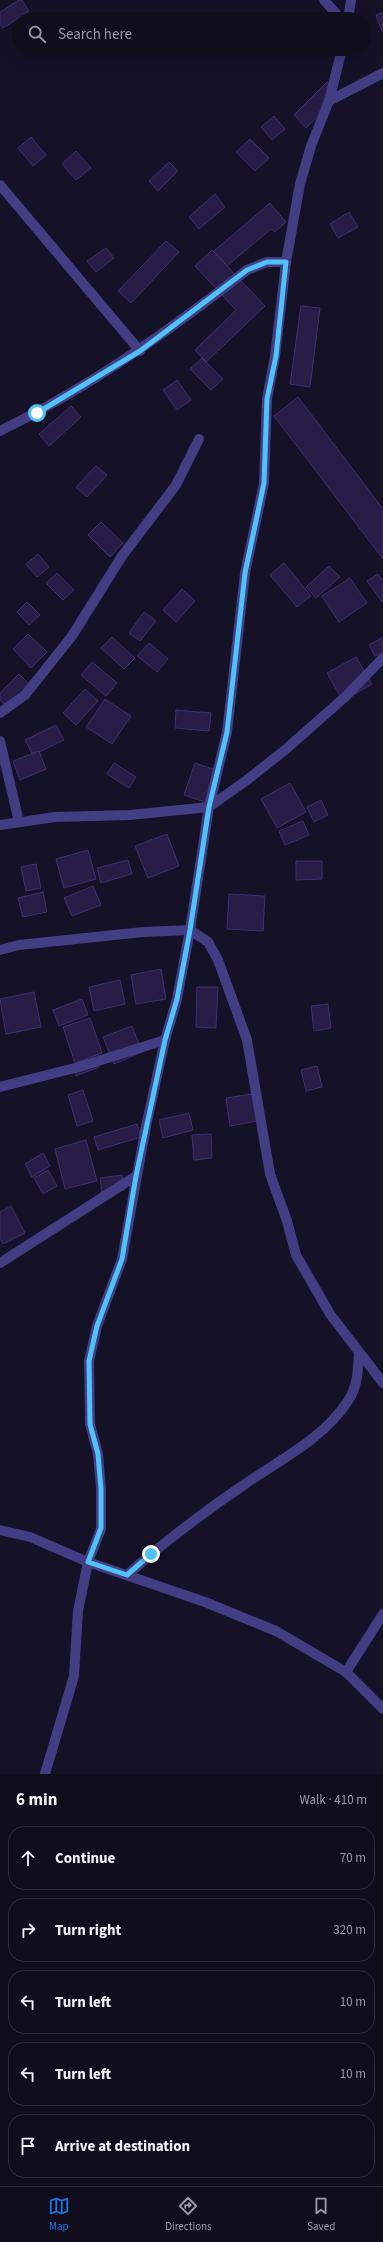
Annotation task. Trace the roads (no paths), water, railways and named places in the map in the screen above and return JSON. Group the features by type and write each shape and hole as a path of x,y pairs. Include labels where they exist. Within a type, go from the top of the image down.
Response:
{"street":[{"path":"324,0 335,12"},
{"path":"349,12 351,0"},
{"path":"45,1774 74,1676 78,1611 88,1562 101,1528 101,1489 98,1454 90,1424 89,1361 97,1326 122,1259 136,1176 165,1040 177,999 190,930 209,807 227,732 245,573 264,483 267,399 276,356 286,262 300,184 311,146 329,101 340,56"},
{"path":"329,101 383,73"},
{"path":"0,185 140,351"},
{"path":"0,431 37,413 140,351 247,270 267,262 286,262"},
{"path":"0,713 25,695 72,636 122,556 176,485 199,439"},
{"path":"0,825 55,817 130,815 209,807 285,750 345,697 383,658"},
{"path":"0,741 19,822"},
{"path":"0,950 19,945 143,932 190,930 208,942 218,960 247,1040 270,1174 287,1221 296,1255 330,1314 383,1384"},
{"path":"0,1087 79,1067 165,1040"},
{"path":"0,1263 136,1176"},
{"path":"127,1575 178,1532 246,1483 292,1453 330,1423 348,1401 357,1382 359,1352"},
{"path":"0,1530 30,1537 88,1562 205,1602 276,1631 346,1672 383,1710"},
{"path":"346,1672 383,1614"}]}
